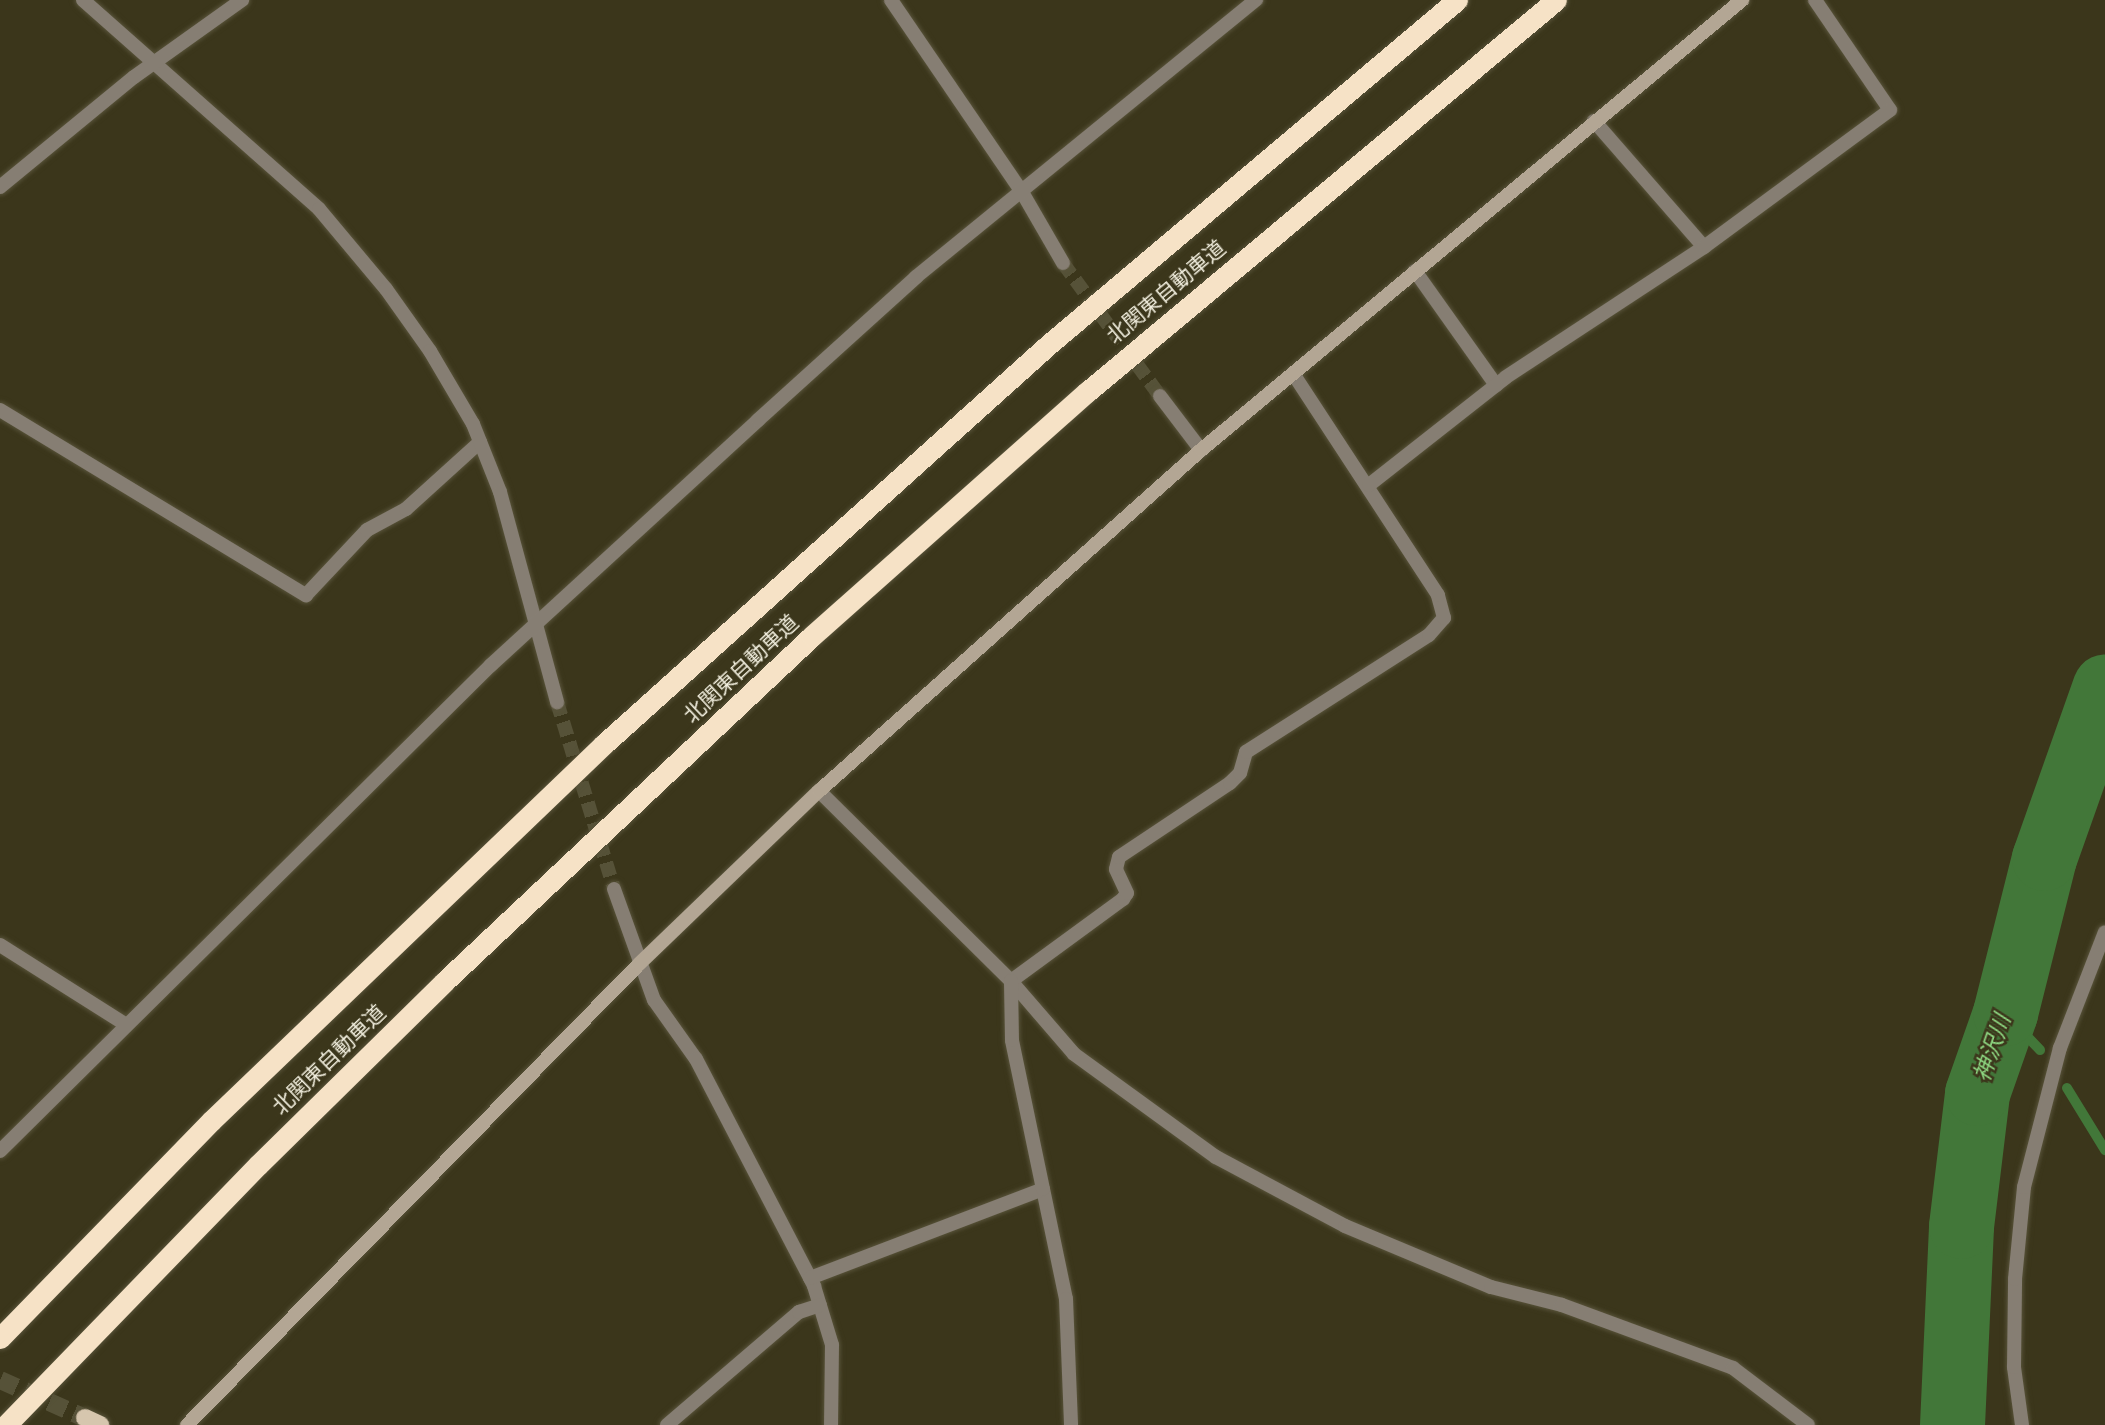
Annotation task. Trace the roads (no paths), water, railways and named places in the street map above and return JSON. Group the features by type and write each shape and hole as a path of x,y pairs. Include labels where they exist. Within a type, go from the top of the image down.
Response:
{"highway":[{"name":"北関東自動車道","path":"0,1338 231,1102 624,725 1048,345 1457,0"},
{"name":"北関東自動車道","path":"6,1425 258,1164 444,981 812,636 1107,374 1556,0"}],"street":[{"path":"83,0 282,172 344,237 430,351 480,442 511,526 557,702"},
{"path":"0,187 154,63 242,0"},
{"path":"891,0 1022,192 1063,263"},
{"path":"0,1151 125,1024 536,625 907,285 1256,0"},
{"path":"187,1425 639,964 819,791 1201,450 1742,0"},
{"path":"1369,485 1496,385 1704,247 1890,110 1815,0"},
{"path":"1594,121 1704,247"},
{"path":"1415,271 1496,385"},
{"path":"1011,981 1123,899 1127,892 1116,869 1119,857 1230,783 1240,773 1246,752 1438,626 1444,618 1438,595 1369,485 1293,373"},
{"path":"1160,397 1201,450"},
{"path":"0,410 306,595 367,530 405,509 480,442"},
{"path":"819,791 1011,981 1074,1054 1216,1157 1345,1226 1491,1287 1562,1305 1733,1368 1808,1425"},
{"path":"614,889 654,1000 696,1059 738,1133 759,1187 810,1278 832,1345 831,1425"},
{"path":"2022,1425 2014,1367 2015,1279 2024,1187 2060,1048 2105,932"},
{"path":"0,945 125,1024"},
{"path":"1011,981 1012,1040 1066,1299 1071,1425"},
{"path":"810,1278 1043,1189"},
{"path":"667,1425 799,1312 820,1305"}],"waterway":[{"name":"神沢川","path":"1952,1425 1961,1226 1977,1093 2005,1013 2044,858 2105,686"},
{"path":"2005,1013 2040,1050"},
{"path":"2067,1088 2105,1150"}],"tunnel":[{"path":"1063,263 1160,396"},
{"path":"557,702 614,889"},
{"path":"0,1380 85,1418"}]}
